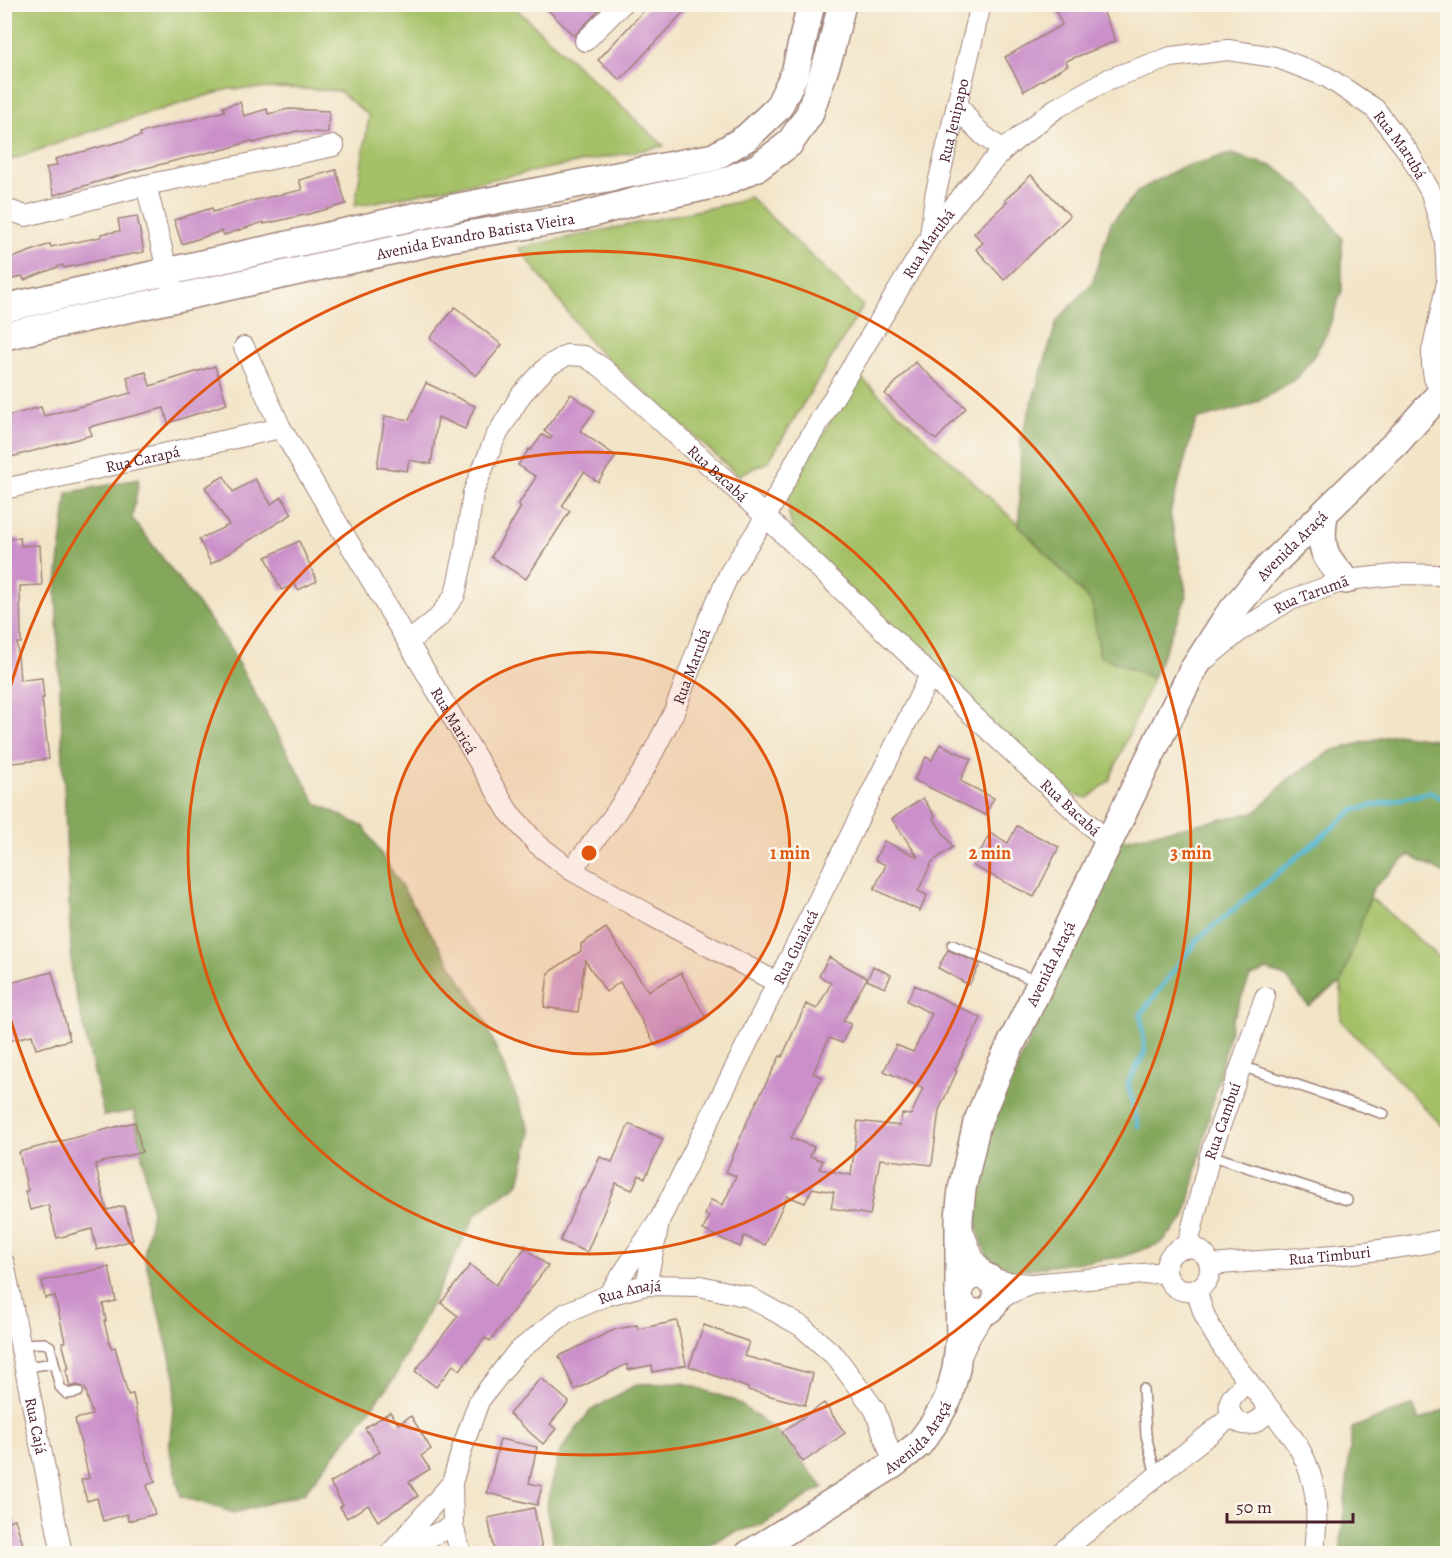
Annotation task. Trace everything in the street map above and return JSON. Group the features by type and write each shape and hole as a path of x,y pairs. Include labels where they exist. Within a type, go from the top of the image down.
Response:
{"main road":[{"name":"Avenida Evandro Batista Vieira","path":"4,308 454,208 714,157 746,138 778,108 795,73 811,4"},
{"name":"Avenida Evandro Batista Vieira","path":"4,336 448,238 572,218 722,183 758,167 789,144 809,115 830,54 842,4"},
{"path":"565,186 572,218"},
{"name":"Avenida Araçá","path":"749,1554 894,1464 919,1443 935,1422 948,1399 956,1369 960,1335 959,1218 977,1123 1002,1063 1040,983 1193,670 1227,617 1267,569 1445,395"},
{"path":"1324,515 1321,533 1323,550 1332,565 1346,580"},
{"path":"973,1275 987,1277 997,1292 993,1305 978,1313 966,1309 959,1293 960,1287 973,1275"}],"street":[{"path":"585,41 622,4"},
{"name":"Rua Jenipapo","path":"930,237 935,196 981,4"},
{"name":"Rua Marubá","path":"571,870 612,818 645,768 675,712 708,621 730,572 766,517 798,457 930,237 964,193 1003,150 1055,109 1108,79 1171,57 1228,50 1275,57 1328,77 1375,109 1409,153 1431,193 1445,241 1447,282 1432,351 1432,364 1434,378 1445,395"},
{"path":"957,103 972,124 1003,150"},
{"path":"11,211 26,216 146,185 334,146"},
{"path":"146,185 174,299"},
{"name":"Rua Maricá","path":"244,347 281,428 508,811 537,844 571,870 778,983"},
{"name":"Rua Bacabá","path":"408,642 438,618 455,595 473,493 495,438 521,395 548,366 567,355 584,356 603,368 766,517 1108,842"},
{"name":"Rua Carapá","path":"4,489 281,428"},
{"name":"Rua Tarumã","path":"1193,670 1241,630 1288,601 1346,580 1404,574 1448,577"},
{"name":"Rua Guaiacá","path":"608,1295 660,1219 930,675"},
{"name":"Rua Cambuí","path":"1187,1248 1210,1155 1265,997"},
{"path":"959,1218 974,1259 987,1277 1006,1282 1031,1284 1166,1272"},
{"name":"Rua Guaiacá","path":"646,1285 660,1219"},
{"name":"Rua Timburi","path":"1210,1265 1410,1247 1448,1239"},
{"path":"1194,1248 1204,1254 1210,1265 1208,1280 1197,1290 1184,1291 1177,1288 1168,1279 1166,1272 1170,1258 1180,1249 1194,1248"},
{"name":"Rua Cajá","path":"4,1263 18,1357 62,1554"},
{"path":"956,1369 968,1340 989,1309 1006,1295 1031,1284"},
{"name":"Rua Anajá","path":"461,1554 453,1526 452,1483 479,1401 516,1353 566,1312 608,1295 646,1285 700,1286 748,1297 801,1326 836,1357 875,1410 894,1464"},
{"path":"1197,1290 1205,1315 1217,1338 1299,1445 1313,1480 1317,1513 1314,1554"},
{"path":"1248,1381 1230,1402 1232,1416 1240,1423 1250,1424 1255,1423 1270,1410"},
{"path":"1059,1554 1232,1416"},
{"path":"391,1554 452,1483"},
{"path":"391,1554 453,1526"}],"lane":[{"path":"952,945 1040,983"},
{"path":"1241,1066 1384,1114"},
{"path":"1210,1155 1347,1200"},
{"path":"18,1357 44,1343 50,1346 60,1387 67,1394 78,1392"},
{"path":"18,1357 48,1365 53,1360"},
{"path":"1143,1389 1146,1435 1156,1477"}],"green space":[{"path":"5,4 512,5 664,146 355,206 369,116 339,91 287,88 229,89 106,126 5,162"},
{"path":"1231,154 1275,167 1313,198 1342,238 1342,290 1327,333 1298,377 1247,406 1196,420 1170,513 1187,596 1153,678 1100,656 1092,603 1019,525 1021,438 1057,321 1092,283 1111,223 1139,190 1182,167"},
{"path":"749,196 863,306 768,462 738,475 593,346 519,248 737,202"},
{"path":"858,375 1019,525 1092,603 1100,656 1153,678 1109,781 1088,798 1066,792 795,537 789,516 788,493"},
{"path":"139,479 132,518 225,640 316,803 364,827 481,1012 531,1132 519,1183 476,1214 394,1379 304,1493 234,1513 181,1496 169,1448 176,1380 144,1255 152,1212 134,1111 104,1116 72,977 56,592 67,493"},
{"path":"1396,734 1447,741 1447,875 1409,855 1373,888 1341,983 1308,1006 1287,978 1267,970 1250,977 1232,1021 1185,1218 1161,1243 1122,1257 1012,1271 987,1256 977,1228 977,1191 990,1126 1122,840 1256,812 1288,779 1331,751"},
{"path":"1370,897 1447,964 1447,1131 1341,1021 1341,983"},
{"path":"684,1383 735,1401 776,1430 823,1487 761,1525 732,1533 692,1553 556,1553 546,1507 560,1451 590,1411 637,1384"},
{"path":"1413,1405 1419,1421 1447,1409 1447,1553 1340,1553 1352,1428"}],"building":[{"path":"542,4 605,4 574,36"},
{"path":"650,4 691,4 620,80 598,60"},
{"path":"1053,4 1100,4 1116,41 1066,61 1068,65 1024,91 1005,57 1062,25"},
{"path":"240,102 244,116 267,109 268,114 289,109 329,111 328,133 297,131 253,143 252,141 134,171 54,195 46,168 57,165 55,159 141,136 140,133 225,111 223,107"},
{"path":"336,170 346,204 264,224 264,222 224,235 222,231 182,244 174,220 212,208 213,212 302,190 299,180"},
{"path":"1031,175 1070,216 1004,280 976,249 983,243 974,233 1007,202 1005,200"},
{"path":"137,216 144,252 64,268 63,265 24,280 22,276 4,282 4,261 50,244 51,247 120,231 118,219"},
{"path":"455,307 502,345 476,376 430,338"},
{"path":"915,362 966,408 936,440 885,394"},
{"path":"215,366 227,404 168,423 164,408 89,427 92,435 4,459 4,417 41,407 44,416 131,393 127,377 146,372 150,386"},
{"path":"426,383 475,406 465,429 438,417 431,464 409,460 407,471 377,467 385,416 409,420"},
{"path":"571,394 595,411 580,431 616,456 598,482 584,472 562,506 570,511 526,579 491,557 521,507 518,505 536,477 518,465 542,435 550,439 552,437 544,431"},
{"path":"224,476 233,492 255,479 271,504 282,497 292,514 211,564 199,539 229,525 205,487"},
{"path":"20,538 21,546 40,545 42,585 20,586 21,643 17,643 20,680 42,678 49,759 4,764 4,539"},
{"path":"299,541 317,581 298,590 295,584 281,590 266,557"},
{"path":"940,744 971,759 960,781 994,798 985,815 914,780 926,757 932,760"},
{"path":"923,798 935,816 933,818 953,847 932,862 918,891 927,895 920,911 874,889 886,865 875,860 884,841 918,857 892,819"},
{"path":"1017,826 1059,847 1034,897 973,866 990,833 1008,843"},
{"path":"606,928 648,991 681,973 706,1018 656,1046 620,982 606,992 585,960 578,1012 544,1007 548,973 581,951 581,944"},
{"path":"948,950 980,964 969,985 938,968"},
{"path":"829,957 867,978 843,1021 851,1024 842,1043 829,1038 813,1073 822,1077 791,1138 814,1147 810,1156 823,1161 819,1169 851,1175 858,1121 900,1126 902,1114 911,1115 923,1088 884,1071 896,1045 913,1052 932,1014 907,1001 915,985 981,1018 955,1070 957,1071 939,1110 932,1165 880,1159 870,1215 831,1208 834,1192 812,1188 805,1203 787,1196 765,1245 744,1236 740,1247 703,1230 709,1217 705,1215 711,1200 723,1205 736,1176 726,1172 749,1117 780,1056 782,1057 806,1004 817,1009 831,983 819,976"},
{"path":"873,966 891,975 885,988 867,980"},
{"path":"52,972 70,1040 36,1049 32,1035 4,1042 4,989 11,987 10,983"},
{"path":"135,1122 142,1152 95,1164 107,1210 124,1206 133,1240 97,1250 92,1229 57,1238 48,1205 30,1210 19,1152"},
{"path":"629,1124 663,1139 645,1178 639,1175 632,1190 616,1183 587,1252 560,1241 583,1188 585,1189 600,1157 612,1162"},
{"path":"525,1248 548,1266 490,1341 485,1338 460,1370 453,1365 436,1387 415,1371 458,1316 441,1303 470,1265 496,1285"},
{"path":"109,1267 116,1301 103,1304 106,1321 104,1321 111,1348 115,1347 128,1395 133,1394 147,1462 149,1462 155,1482 147,1485 155,1514 128,1521 127,1514 103,1521 97,1498 87,1501 81,1480 89,1478 75,1419 92,1415 85,1387 77,1385 70,1387 66,1369 69,1368 62,1342 65,1342 55,1296 45,1298 42,1281"},
{"path":"677,1321 686,1365 653,1372 652,1365 628,1370 627,1364 575,1390 559,1356 614,1330 637,1325 638,1329"},
{"path":"704,1325 749,1342 744,1356 813,1374 805,1405 748,1390 748,1388 689,1366"},
{"path":"541,1378 569,1402 550,1424 556,1429 543,1444 509,1414"},
{"path":"824,1403 845,1433 803,1462 782,1432"},
{"path":"390,1412 398,1424 411,1416 431,1449 421,1456 430,1469 409,1482 418,1496 378,1521 368,1505 347,1518 340,1507 343,1505 330,1483 380,1452 365,1428"},
{"path":"500,1439 537,1447 529,1483 542,1486 537,1505 487,1493"},
{"path":"534,1508 543,1554 495,1554 488,1518"},
{"path":"15,1519 26,1554 4,1554 4,1522"}],"waterway":[{"path":"1138,1126 1128,1083 1145,1052 1141,1014 1198,939 1354,810 1431,792 1448,802"}]}
